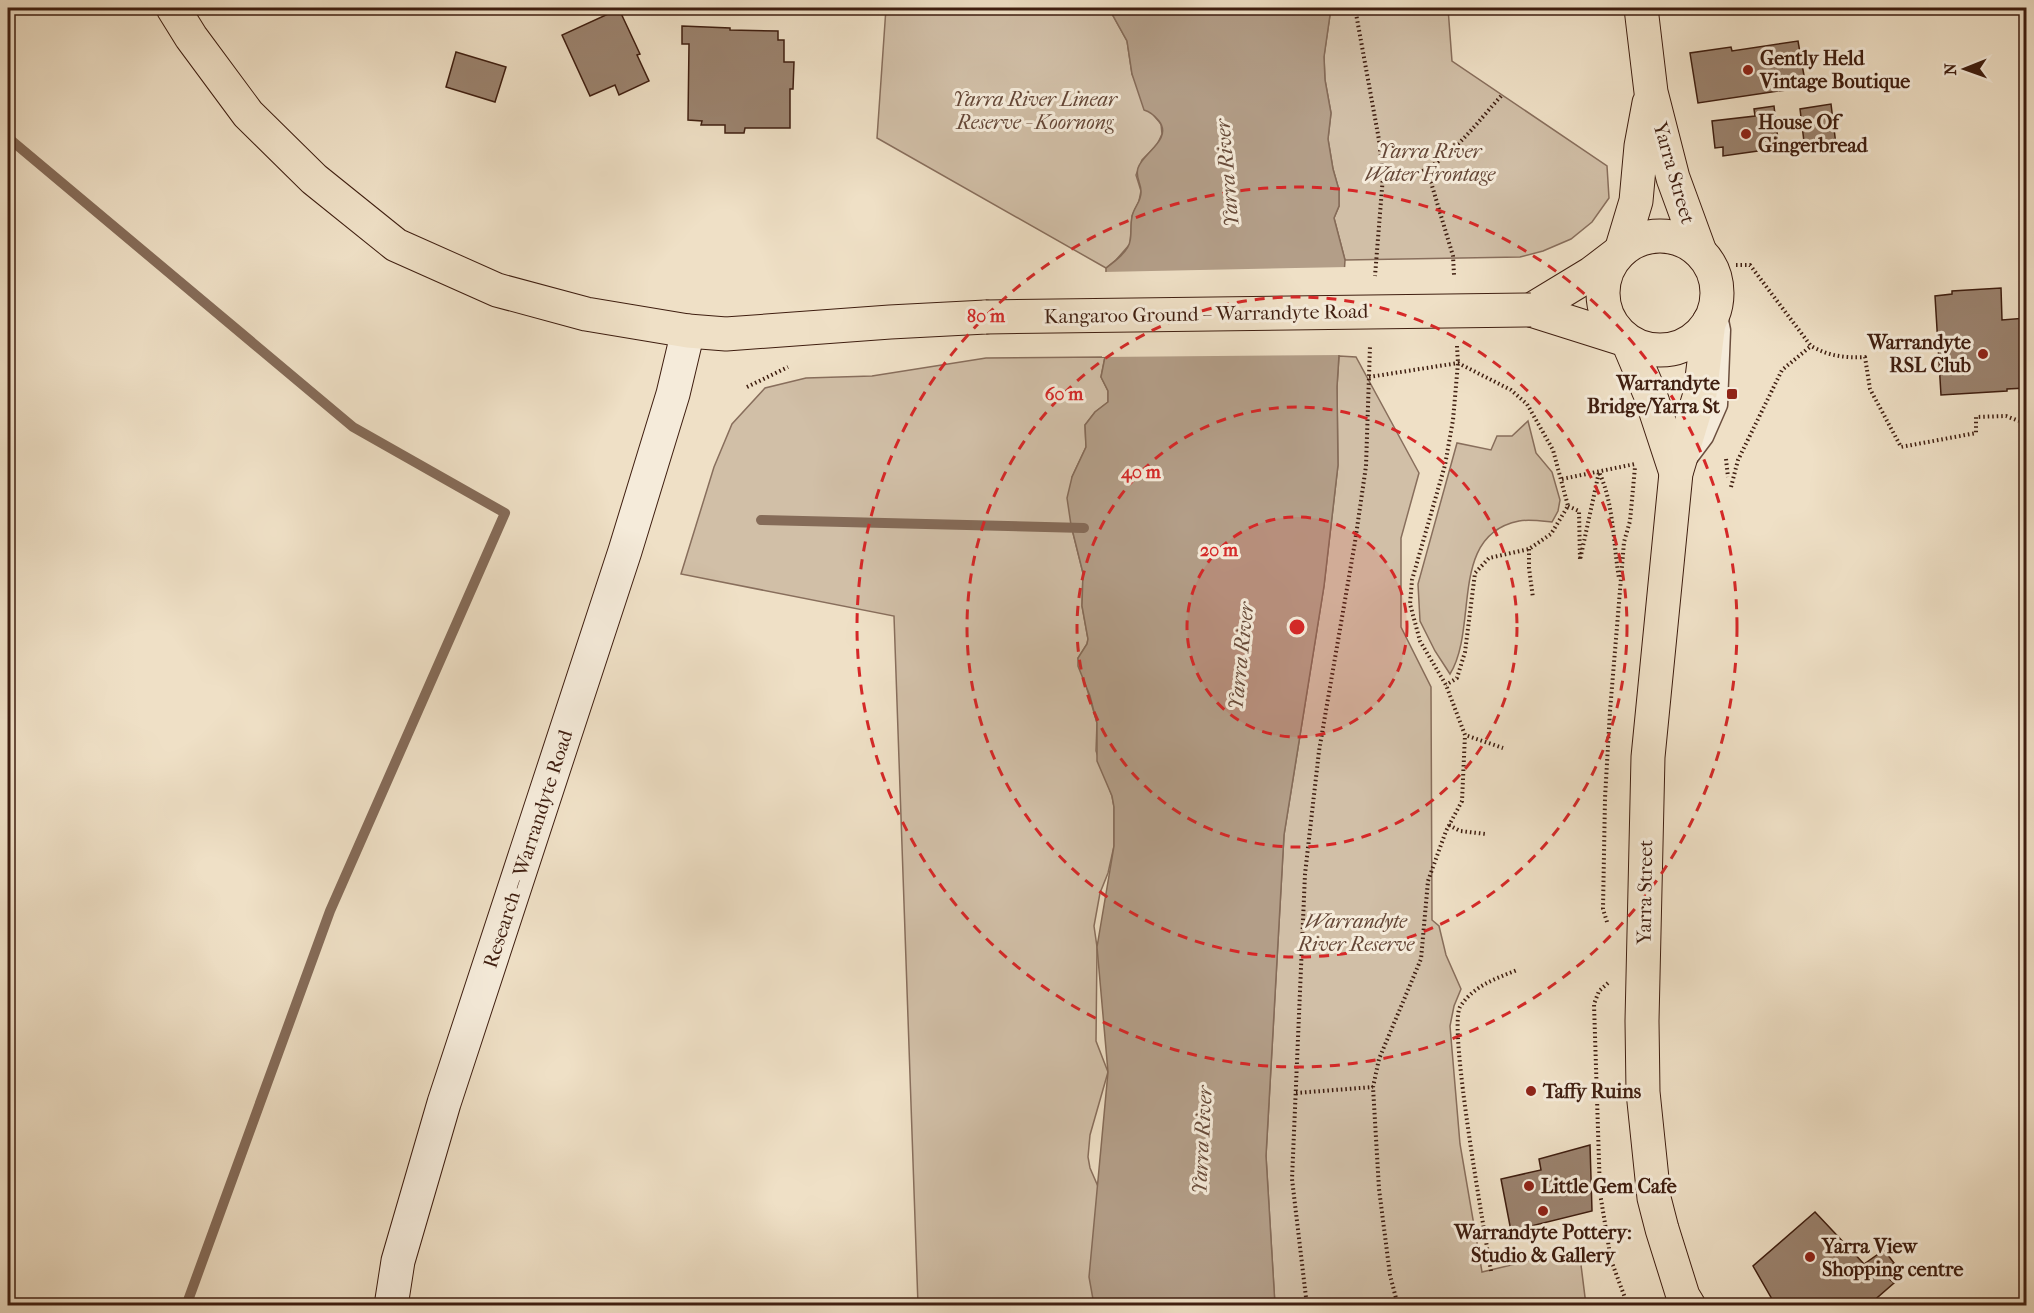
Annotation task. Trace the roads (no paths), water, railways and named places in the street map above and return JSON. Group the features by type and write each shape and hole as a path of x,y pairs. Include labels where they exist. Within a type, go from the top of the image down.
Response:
{"main road":[{"name":"Kangaroo Ground – Warrandyte Road","path":"173,8 191,38 248,114 314,179 396,245 496,290 586,314 688,331 745,333 986,317 1531,310 1627,341"},
{"name":"Yarra Street","path":"1641,8 1652,92 1672,178 1700,252"},
{"name":"Yarra Street","path":"1619,252 1636,201 1641,146 1652,92"},
{"path":"1531,310 1592,273 1619,252 1639,240 1660,235 1682,240 1700,252 1711,267 1716,284 1713,312 1698,337 1682,346 1664,351 1654,350 1645,349 1627,341 1614,328 1606,314 1603,298 1604,282 1609,266 1619,252"},
{"name":"Yarra Street","path":"1689,1305 1683,1296 1654,1198 1643,1092 1642,1033 1648,757 1676,473 1700,394 1713,312"},
{"name":"Research – Warrandyte Road","path":"391,1305 398,1261 444,1103 621,562 673,394 688,331"},
{"name":"Yarra Street","path":"1627,341 1650,394 1676,473"}],"water":[{"name":"Yarra River","path":"1111,8 1331,8 1324,57 1325,80 1331,113 1328,139 1339,190 1339,206 1334,218 1345,260 1337,387 1338,465 1324,586 1284,835 1266,1156 1275,1305 1094,1305 1089,1277 1108,1072 1097,947 1114,846 1114,807 1112,796 1097,761 1097,723 1090,696 1078,666 1078,658 1088,639 1082,606 1083,573 1067,498 1072,477 1086,447 1085,425 1095,412 1108,402 1108,391 1101,377 1105,357 1106,268 1121,256 1129,245 1133,214 1141,195 1138,168 1156,146 1162,134 1159,121 1153,114 1144,110 1132,74 1127,41"}],"waterway":[{"path":"8,136 353,427 505,513 330,911 186,1306"},
{"path":"761,520 1084,528"}],"place":[{"name":"Gently Held Vintage Boutique","path":"1748,70"},
{"name":"House Of Gingerbread","path":"1746,134"},
{"name":"Warrandyte RSL Club","path":"1983,354"},
{"name":"Warrandyte Bridge/Yarra St","path":"1732,394"},
{"name":"Taffy Ruins","path":"1531,1091"},
{"name":"Little Gem Cafe","path":"1529,1186"},
{"name":"Warrandyte Pottery: Studio & Gallery","path":"1543,1211"},
{"name":"Yarra View Shopping centre","path":"1810,1257"}],"park label":[{"name":"Yarra River Linear Reserve - Koornong","path":"1035,110"},
{"name":"Yarra River Water Frontage","path":"1430,162"},
{"name":"Warrandyte River Reserve","path":"1356,932"}]}
